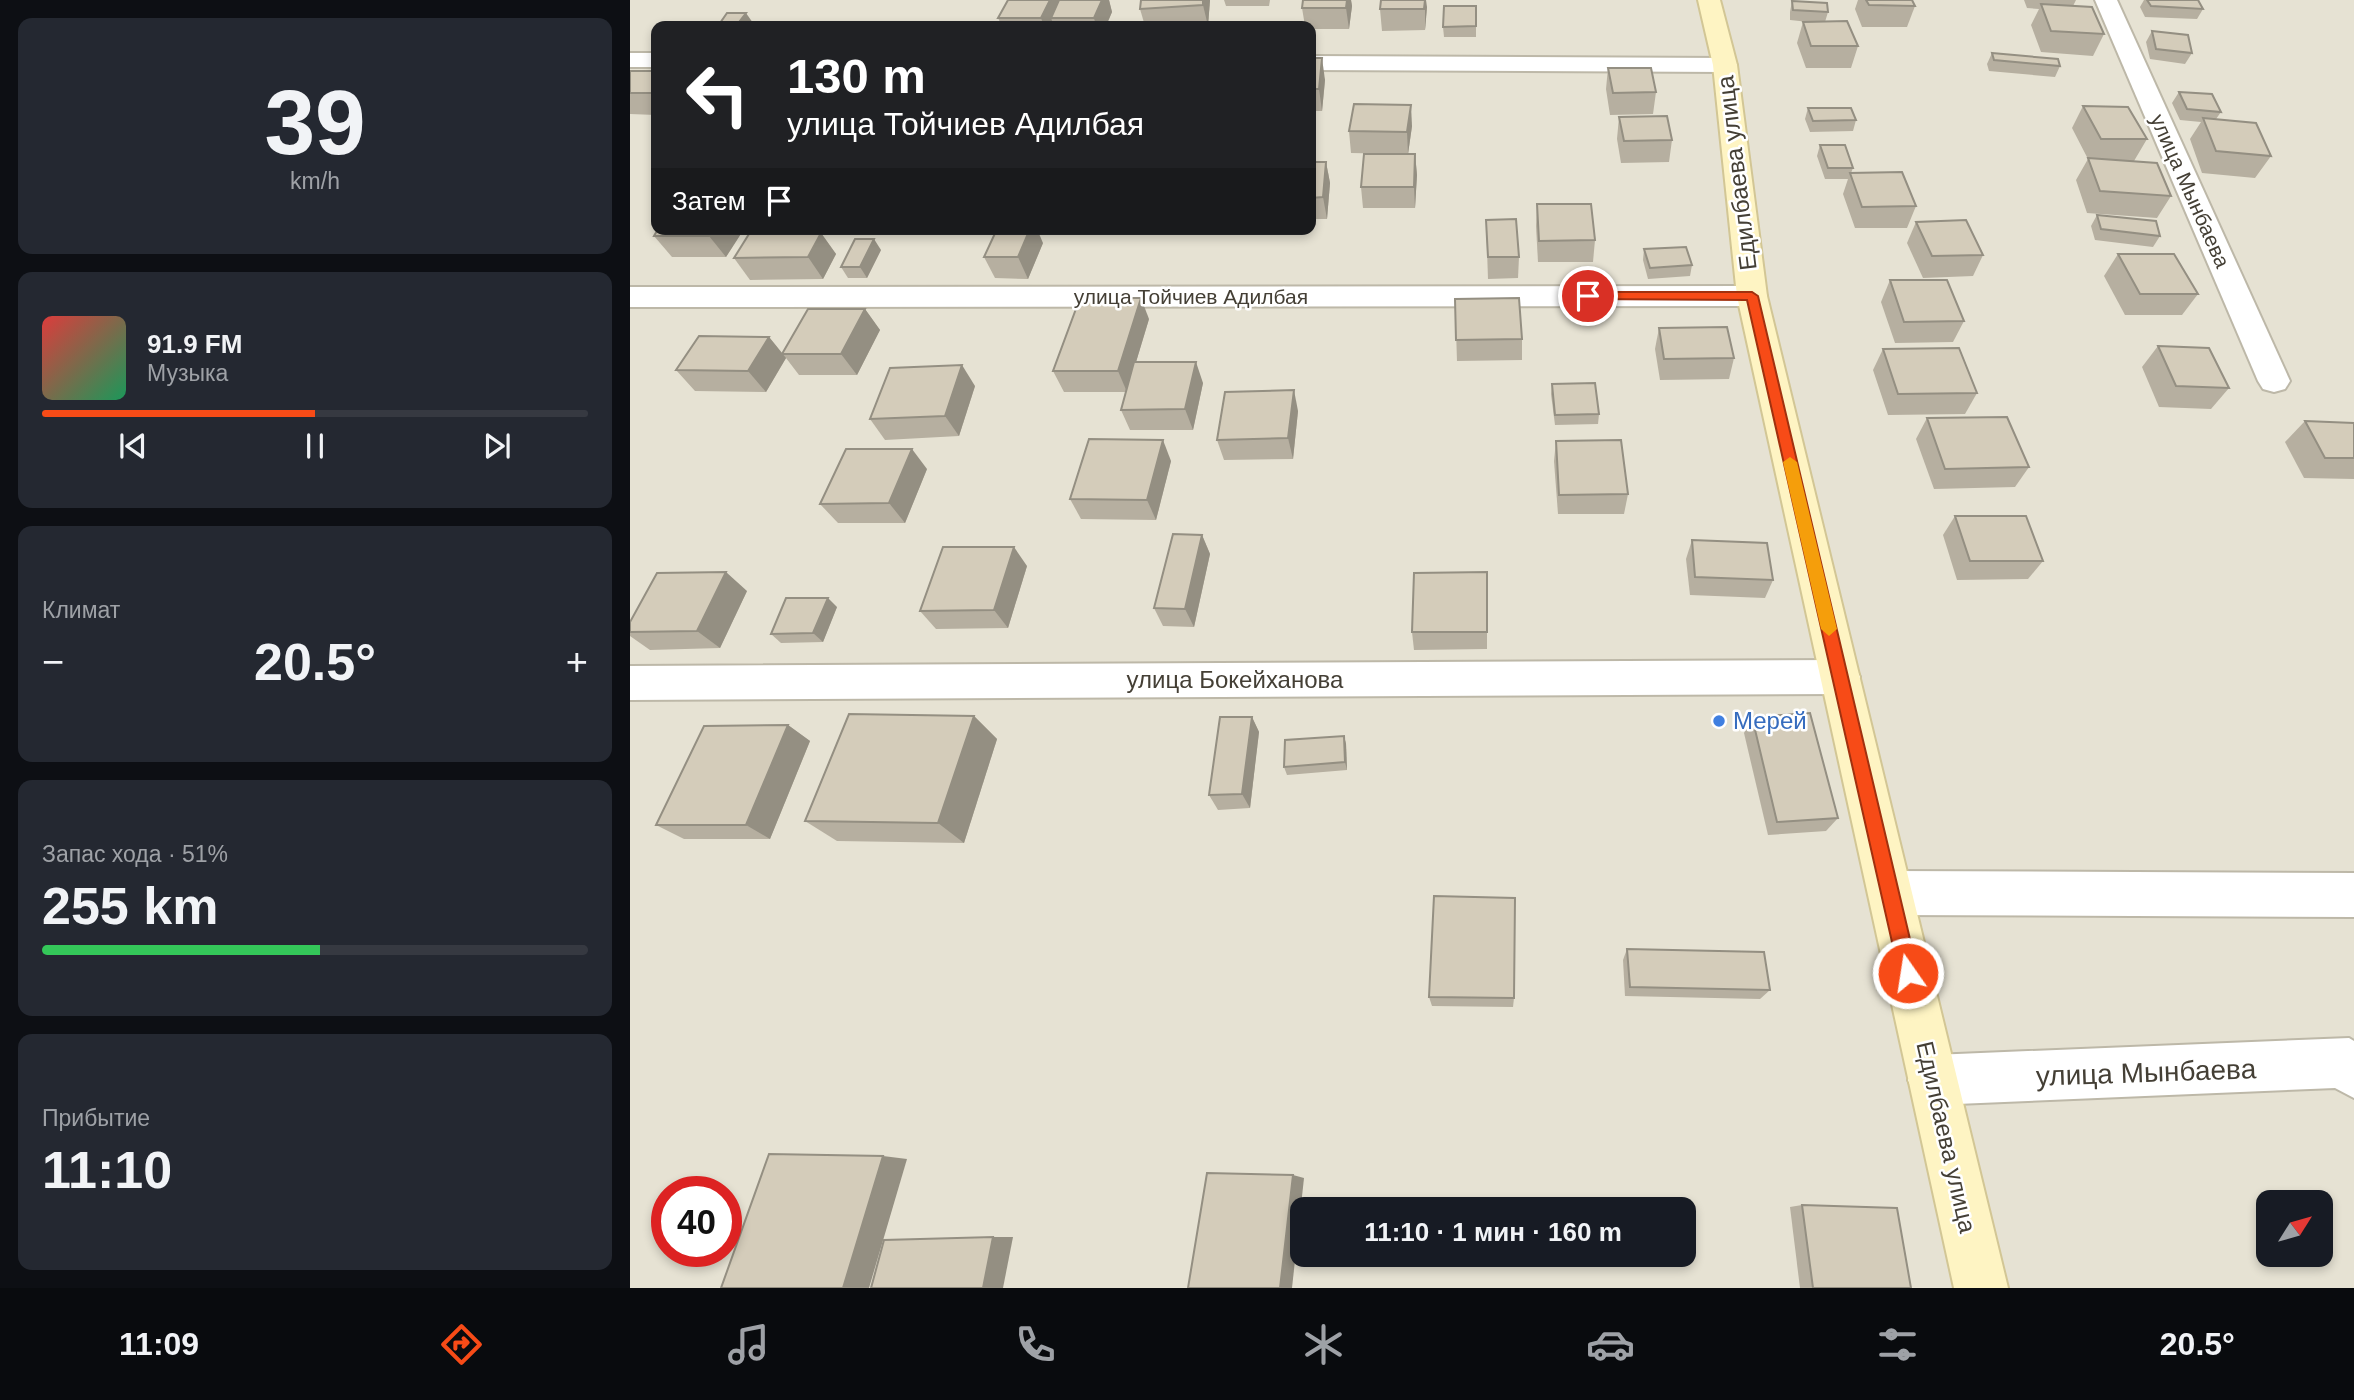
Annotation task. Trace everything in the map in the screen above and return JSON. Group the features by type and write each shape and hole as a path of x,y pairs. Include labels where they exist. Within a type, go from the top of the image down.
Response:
{"street":[{"name":"Едилбаева улица","path":"1709,0 1725,65 1752,296 1981,1288"},
{"name":"улица Мынбаева","path":"2106,0 2274,381"},
{"path":"630,60 651,61"},
{"path":"1316,64 1725,65"},
{"name":"улица Тойчиев Адилбая","path":"630,297 1752,296"},
{"name":"улица Бокейханова","path":"630,683 1840,677"},
{"path":"1890,893 2354,895"},
{"name":"улица Мынбаева","path":"1933,1080 2349,1063 2354,1073"}],"shaded area":[{"path":"630,0 2354,0 2354,1288 630,1288"}],"building":[{"path":"1008,0 1050,0 1041,18 998,18"},
{"path":"1059,0 1102,0 1094,18 1051,18"},
{"path":"1141,0 1203,0 1203,5 1140,9"},
{"path":"1303,0 1347,0 1346,8 1302,8"},
{"path":"1381,0 1425,0 1424,9 1380,9"},
{"path":"1866,0 1912,0 1915,6 1869,5"},
{"path":"2147,0 2198,0 2203,9 2151,6"},
{"path":"1792,1 1827,3 1828,12 1793,10"},
{"path":"2041,4 2092,7 2104,34 2051,31"},
{"path":"1444,6 1476,6 1476,26 1443,27"},
{"path":"727,13 746,13 740,21 721,21"},
{"path":"1847,21 1858,46 1811,46 1803,22"},
{"path":"2152,31 2188,35 2192,53 2156,49"},
{"path":"1992,53 2058,59 2060,66 1994,60"},
{"path":"1316,58 1322,58 1319,89 1316,89"},
{"path":"1608,68 1651,68 1656,92 1613,93"},
{"path":"630,71 651,71 651,93 630,93"},
{"path":"2179,92 2212,94 2221,112 2187,109"},
{"path":"1354,104 1411,105 1407,132 1349,131"},
{"path":"2083,106 2128,107 2147,139 2101,139"},
{"path":"1808,108 1851,108 1856,120 1813,121"},
{"path":"1667,116 1672,140 1624,141 1619,117"},
{"path":"2203,118 2256,123 2271,156 2216,151"},
{"path":"1820,145 1845,145 1853,168 1828,168"},
{"path":"1364,154 1415,154 1414,187 1361,187"},
{"path":"2088,158 2157,163 2171,196 2100,191"},
{"path":"1316,162 1326,162 1323,197 1316,198"},
{"path":"1902,172 1916,206 1862,207 1850,173"},
{"path":"1537,204 1591,204 1595,240 1539,241"},
{"path":"2097,215 2156,221 2160,236 2101,229"},
{"path":"1516,219 1519,257 1488,257 1486,220"},
{"path":"1966,220 1983,255 1932,256 1916,222"},
{"path":"655,235 710,235 709,236"},
{"path":"748,235 820,235 808,257 734,258"},
{"path":"994,235 1027,235 1018,257 984,257"},
{"path":"855,239 874,239 860,267 841,267"},
{"path":"1686,247 1692,265 1650,268 1644,249"},
{"path":"2118,254 2174,254 2198,294 2140,294"},
{"path":"1890,280 1947,280 1964,321 1904,322"},
{"path":"1080,298 1141,298 1118,371 1053,371"},
{"path":"1519,298 1522,339 1456,340 1455,299"},
{"path":"808,309 865,309 841,354 782,354"},
{"path":"1727,327 1734,358 1664,359 1659,328"},
{"path":"699,336 769,337 748,371 676,370"},
{"path":"2158,346 2209,348 2229,388 2176,386"},
{"path":"1959,348 1977,393 1898,394 1883,349"},
{"path":"1134,362 1196,362 1185,409 1121,410"},
{"path":"962,365 945,416 870,419 890,368"},
{"path":"1595,383 1599,414 1555,415 1552,384"},
{"path":"1294,390 1288,438 1217,440 1225,392"},
{"path":"2007,417 2029,467 1945,469 1927,418"},
{"path":"2305,421 2354,423 2354,458 2325,458"},
{"path":"1089,439 1163,440 1147,500 1070,499"},
{"path":"1621,440 1628,494 1559,495 1556,441"},
{"path":"846,449 912,449 889,503 820,504"},
{"path":"1955,516 2026,516 2043,561 1970,561"},
{"path":"1173,534 1202,535 1185,609 1154,608"},
{"path":"1692,540 1767,543 1773,580 1695,577"},
{"path":"943,547 1014,547 994,610 920,611"},
{"path":"726,572 697,631 630,632 630,622 657,573"},
{"path":"1487,572 1487,632 1412,632 1414,573"},
{"path":"786,598 828,598 813,633 771,634"},
{"path":"1810,713 1838,818 1777,822 1752,717"},
{"path":"849,714 974,716 938,823 805,821"},
{"path":"1220,717 1252,717 1242,794 1209,795"},
{"path":"788,725 746,825 656,825 704,726"},
{"path":"1344,736 1345,762 1284,767 1285,740"},
{"path":"1434,896 1515,898 1514,998 1429,997"},
{"path":"1627,949 1764,952 1770,990 1630,987"},
{"path":"769,1154 883,1156 843,1288 721,1288 729,1267 742,1267 742,1229"},
{"path":"1207,1173 1293,1175 1280,1288 1188,1288"},
{"path":"1802,1205 1897,1208 1911,1288 1813,1288"},
{"path":"993,1237 983,1288 871,1288 884,1240"}],"slow traffic":[{"path":"1790,462 1829,629"}],"place":[{"name":"Мерей","path":"1719,721"}],"route":[{"path":"1588,296 1752,296 1908,973"}]}
